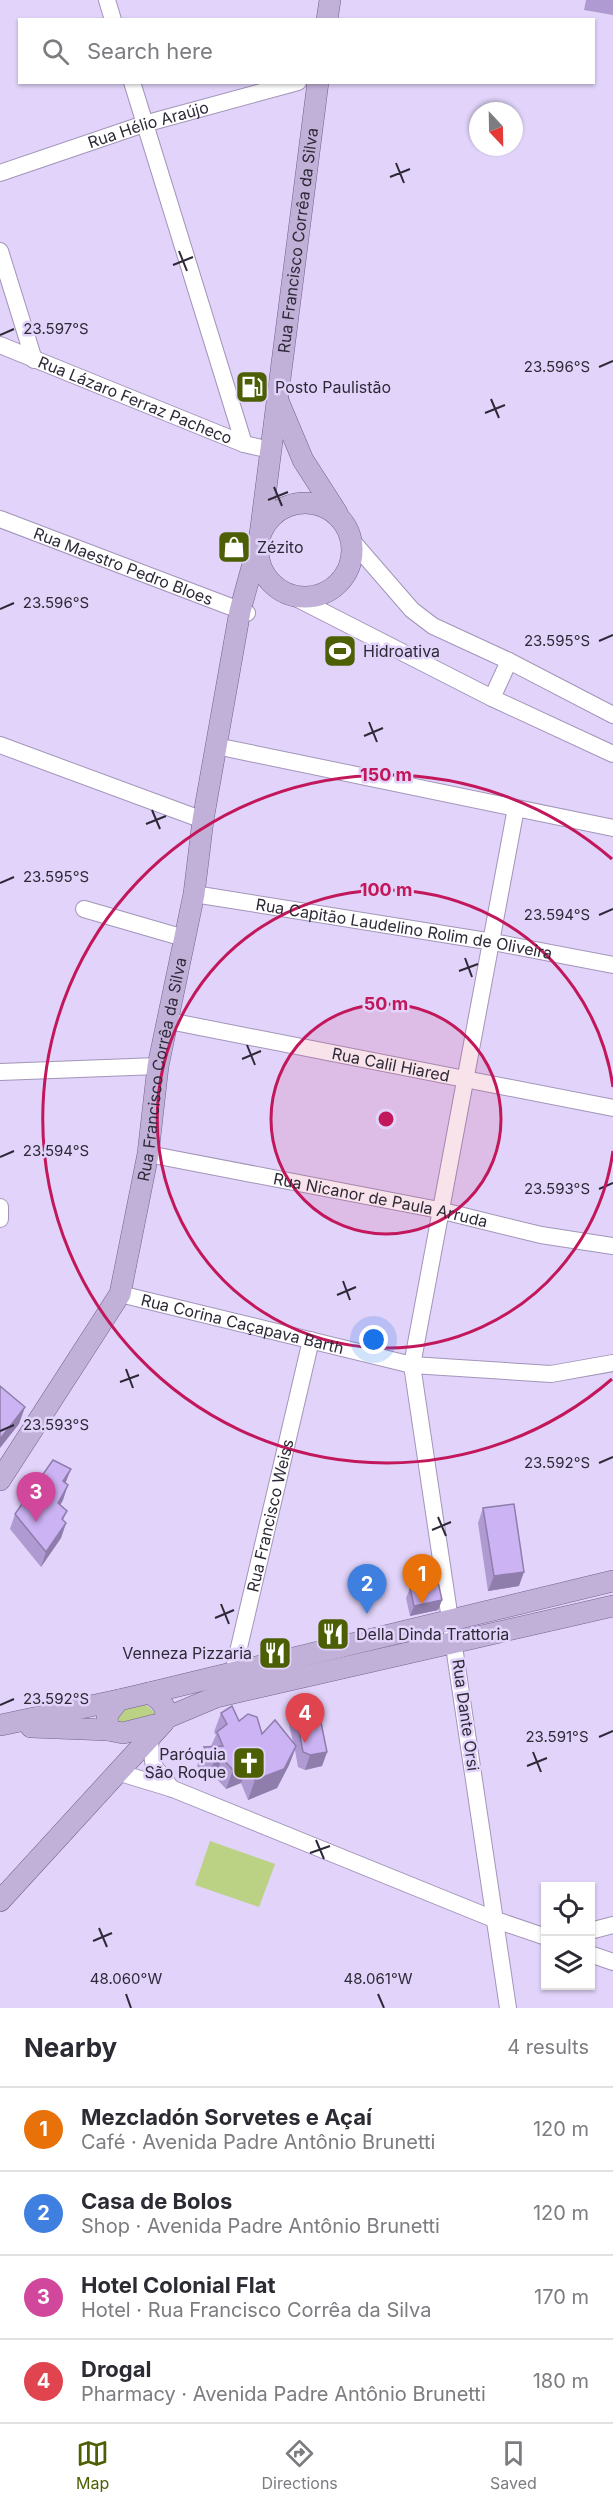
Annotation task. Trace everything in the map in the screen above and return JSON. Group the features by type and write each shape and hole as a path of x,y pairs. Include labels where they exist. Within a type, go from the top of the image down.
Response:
{"main road":[{"path":"327,18 330,0"},
{"name":"Rua Francisco Corrêa da Silva","path":"0,1480 120,1294 148,1154 158,1066 194,894 203,820 216,746 259,542 318,84"},
{"name":"Rua Francisco Corrêa da Silva","path":"278,399 303,459 338,515"},
{"path":"270,450 303,459"},
{"path":"242,617 257,600 290,595 310,598 325,594 338,585 348,573 353,558 353,542 348,528 338,515 325,507 309,503 294,504 273,516 259,542 258,560 268,580 290,595"},
{"path":"0,1725 111,1732 165,1721 235,1683 452,1620 613,1581"},
{"path":"0,1725 149,1693 235,1683 456,1644 613,1606"},
{"path":"149,1693 161,1702 165,1721"},
{"path":"117,1772 121,1748 111,1732 106,1715 118,1700"},
{"path":"0,1901 165,1721"}],"street":[{"path":"107,0 112,18"},
{"path":"133,84 244,444"},
{"name":"Rua Hélio Araújo","path":"0,173 144,124 291,84"},
{"path":"0,251 34,360"},
{"name":"Rua Lázaro Ferraz Pacheco","path":"0,345 244,444 270,450"},
{"name":"Rua Maestro Pedro Bloes","path":"0,519 242,617"},
{"path":"353,542 412,610 433,626 509,661 613,715"},
{"path":"290,595 492,698 613,754"},
{"path":"492,698 509,661"},
{"path":"0,745 203,820"},
{"path":"216,746 613,828"},
{"name":"Rua Dante Orsi","path":"508,2008 456,1644 412,1365 439,1210 493,942 516,808"},
{"name":"Rua Capitão Laudelino Rolim de Oliveira","path":"194,894 493,942 613,965"},
{"path":"84,909 184,938"},
{"name":"Rua Calil Hiared","path":"168,1021 613,1108"},
{"path":"0,1072 158,1066"},
{"name":"Rua Nicanor de Paula Arruda","path":"148,1154 439,1210 540,1234 613,1246"},
{"path":"0,1207 0,1219"},
{"name":"Rua Corina Caçapava Barth","path":"120,1294 412,1365 551,1374 613,1363"},
{"name":"Rua Francisco Weiss","path":"235,1683 311,1340"},
{"path":"149,1739 154,1766 173,1789"},
{"path":"117,1772 173,1789 496,1920 543,1936"},
{"path":"595,1930 613,1925"},
{"path":"595,1955 613,1962"}],"green space":[{"path":"144,1703 156,1714 156,1718 118,1728 117,1709"},
{"path":"210,1841 275,1864 259,1907 195,1885"}],"building":[{"path":"0,1386 25,1407 0,1439"},
{"path":"53,1460 71,1469 63,1481 68,1485 58,1503 67,1511 62,1519 66,1523 46,1552 15,1514"},
{"path":"514,1504 524,1572 494,1576 483,1508"},
{"path":"438,1582 442,1600 414,1606 410,1588"},
{"path":"316,1698 327,1752 310,1755 303,1752 294,1705"},
{"path":"232,1706 239,1721 248,1714 257,1717 262,1734 275,1720 296,1746 284,1769 255,1780 248,1764 233,1770 222,1758 215,1759 204,1747 223,1746 217,1732 227,1724 221,1713"}],"place":[{"name":"Posto Paulistão","path":"252,387"},
{"name":"Zézito","path":"234,547"},
{"name":"Hidroativa","path":"340,651"},
{"name":"Hotel Colonial Flat","path":"36,1522"},
{"name":"Mezcladón Sorvetes e Açaí","path":"422,1604"},
{"name":"Casa de Bolos","path":"367,1614"},
{"name":"Della Dinda Trattoria","path":"333,1634"},
{"name":"Venneza Pizzaria","path":"275,1653"},
{"name":"Drogal","path":"305,1743"},
{"name":"Paróquia São Roque","path":"249,1763"}]}
